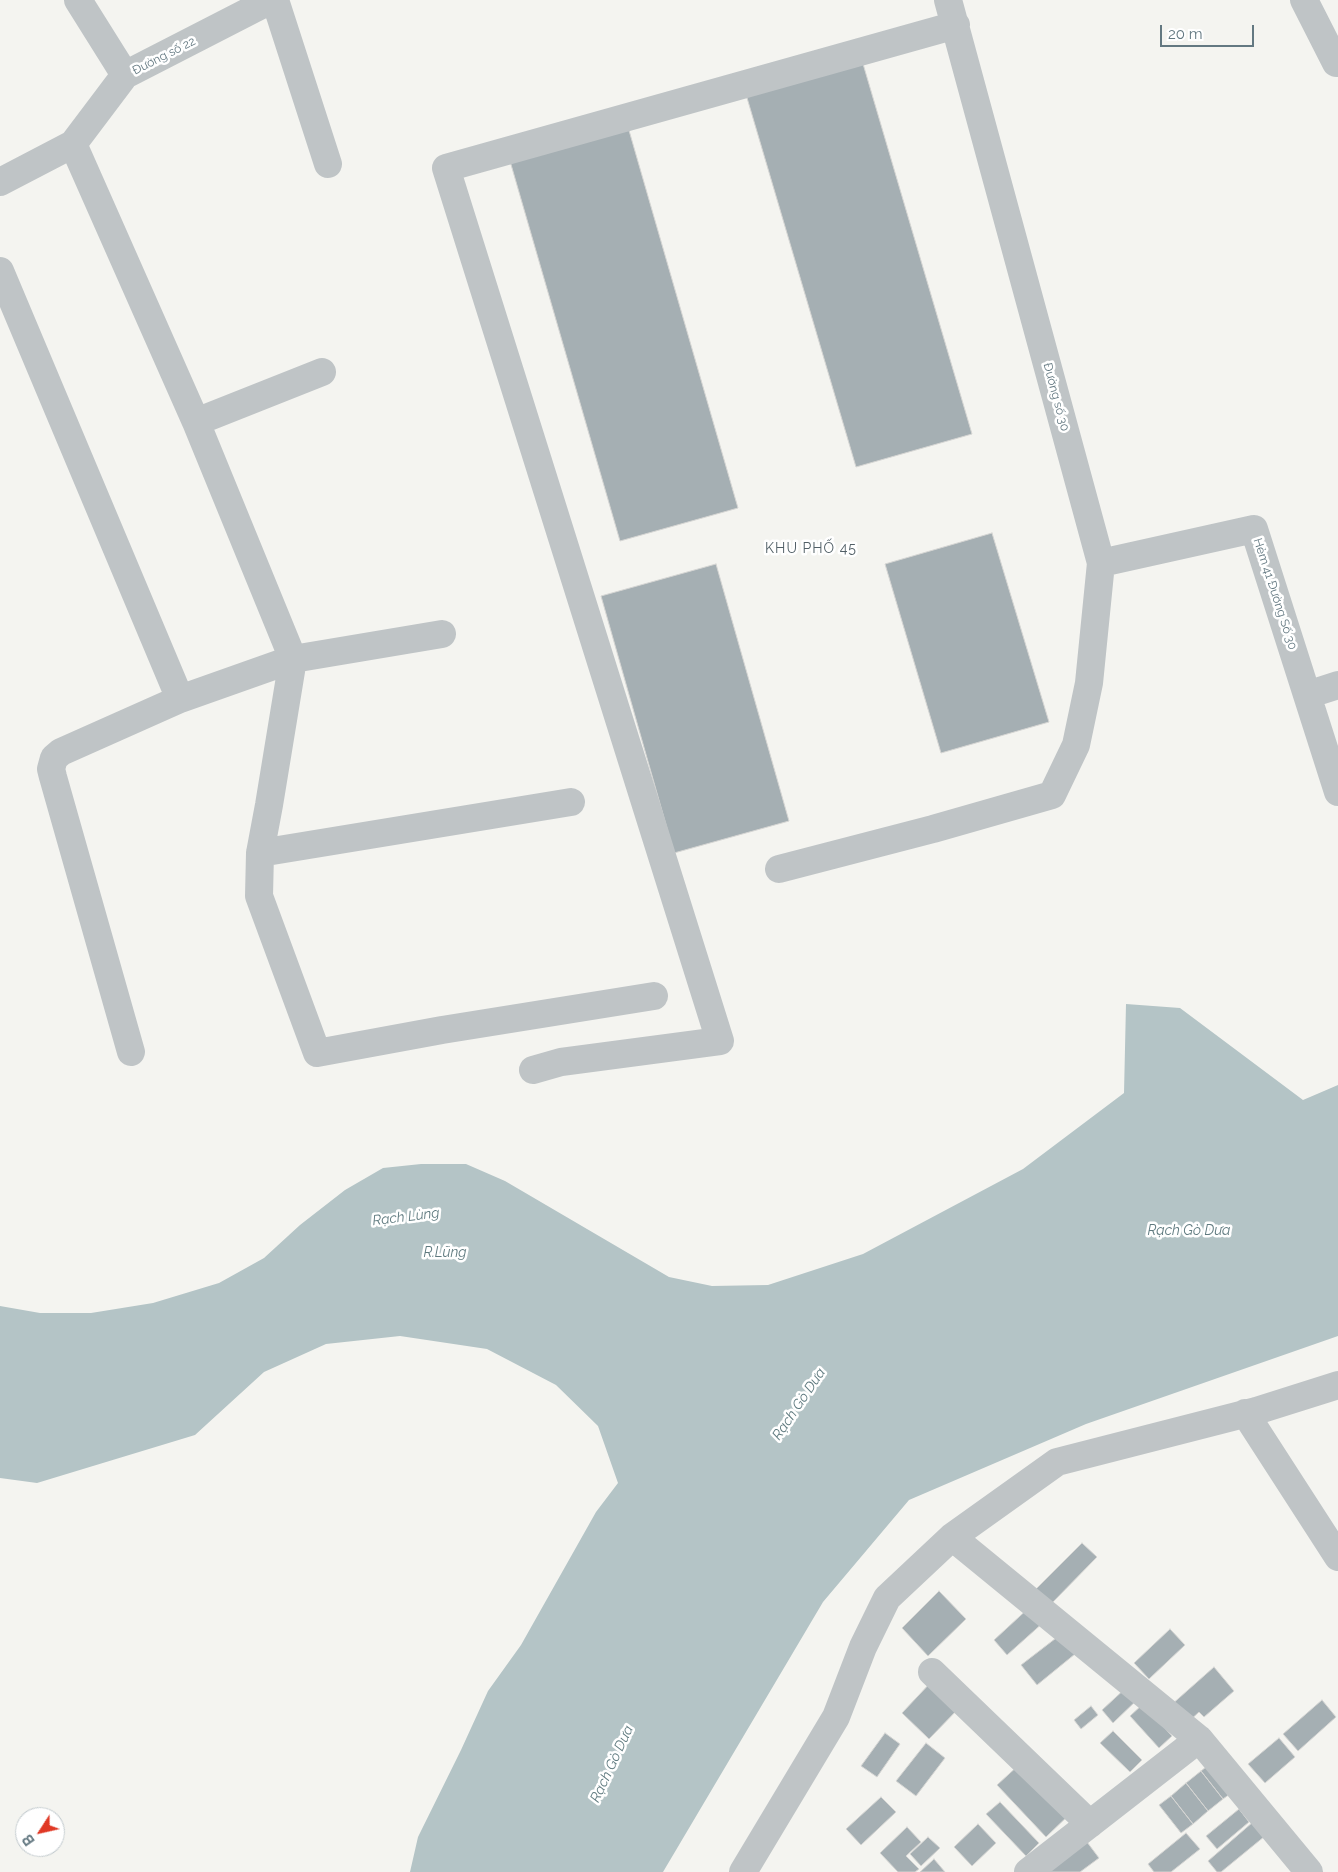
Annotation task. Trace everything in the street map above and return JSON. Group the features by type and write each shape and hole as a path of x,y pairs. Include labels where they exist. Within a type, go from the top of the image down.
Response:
{"street":[{"path":"78,0 125,76"},
{"path":"273,0 328,164"},
{"name":"Đường số 22","path":"0,182 73,144 125,76 273,0"},
{"name":"Đường số 30","path":"779,869 1052,795 1076,745 1089,683 1101,563 948,0"},
{"path":"1304,0 1336,63 1338,62"},
{"path":"533,1070 561,1062 720,1041 446,168 956,26"},
{"path":"73,144 196,422 293,659 270,805 260,853 259,896 317,1053 442,1030 654,996"},
{"path":"0,271 180,698"},
{"path":"196,422 322,372"},
{"name":"Hẻm 41 Đường Số 30","path":"1101,563 1254,529 1338,792"},
{"path":"130,1052 53,777 52,764 54,758 61,752 180,698 293,659 442,634"},
{"path":"1307,695 1338,685"},
{"path":"260,853 571,802"},
{"path":"744,1872 836,1717 863,1647 887,1598 952,1537 1057,1462 1245,1413 1338,1385"},
{"path":"1245,1413 1338,1557"},
{"path":"952,1537 1199,1739 1309,1872"},
{"path":"932,1672 1090,1824"},
{"path":"1028,1872 1199,1739"}],"water":[{"name":"Rạch Gò Dưa","path":"1126,1004 1180,1008 1303,1100 1338,1085 1338,1336 1086,1424 909,1500 823,1602 663,1872 410,1872 418,1837 488,1691 521,1645 596,1512 618,1483 598,1426 556,1385 487,1349 400,1336 326,1344 264,1372 195,1435 37,1483 0,1478 0,1306 40,1313 91,1313 153,1303 219,1283 264,1258 300,1225 345,1190 383,1168 421,1164 466,1164 505,1181 669,1277 712,1286 768,1285 863,1254 1023,1169 1124,1093"}],"building":[{"path":"861,57 972,434 856,467 745,91"},
{"path":"628,127 738,508 620,541 510,161"},
{"path":"992,533 1049,722 941,753 885,564"},
{"path":"716,564 789,821 674,853 601,596"},
{"path":"1082,1543 1097,1557 1051,1604 1036,1589"},
{"path":"939,1591 966,1619 928,1656 902,1628"},
{"path":"1032,1605 1045,1621 1007,1655 994,1640"},
{"path":"1170,1629 1185,1645 1149,1679 1134,1663"},
{"path":"1060,1635 1075,1654 1037,1685 1021,1665"},
{"path":"1214,1667 1234,1691 1204,1717 1199,1712 1186,1724 1170,1706"},
{"path":"933,1680 961,1706 929,1739 902,1713"},
{"path":"1128,1686 1139,1698 1113,1723 1102,1710"},
{"path":"1322,1700 1336,1717 1298,1751 1283,1734"},
{"path":"1143,1704 1172,1736 1159,1748 1130,1716"},
{"path":"1091,1706 1098,1715 1081,1729 1074,1720"},
{"path":"1113,1731 1142,1760 1130,1772 1100,1743"},
{"path":"885,1733 900,1744 877,1777 861,1766"},
{"path":"1279,1738 1295,1757 1265,1783 1248,1764"},
{"path":"926,1743 945,1758 916,1796 896,1781"},
{"path":"1021,1763 1072,1812 1046,1837 997,1785"},
{"path":"1211,1763 1234,1791 1223,1799 1201,1771"},
{"path":"1201,1771 1223,1799 1208,1811 1186,1783"},
{"path":"1186,1783 1208,1811 1193,1824 1171,1796"},
{"path":"1171,1796 1193,1824 1181,1833 1159,1805"},
{"path":"881,1797 896,1812 861,1845 846,1829"},
{"path":"1000,1802 1039,1843 1026,1856 986,1814"},
{"path":"1239,1809 1249,1822 1217,1849 1206,1836"},
{"path":"1253,1822 1265,1836 1221,1872 1217,1872 1208,1861"},
{"path":"978,1824 996,1843 972,1866 954,1847"},
{"path":"907,1827 921,1842 906,1856 919,1869 915,1872 898,1872 880,1853"},
{"path":"1186,1833 1200,1849 1171,1872 1154,1872 1148,1864"},
{"path":"928,1837 940,1848 921,1866 910,1854"},
{"path":"1084,1838 1099,1858 1080,1872 1043,1872"},
{"path":"934,1859 945,1872 920,1872"}],"district":[{"name":"KHU PHỐ 45","path":"811,549"}],"water label":[{"name":"Rạch Lùng","path":"406,1217"},
{"name":"R.Lũng","path":"445,1253"}]}
